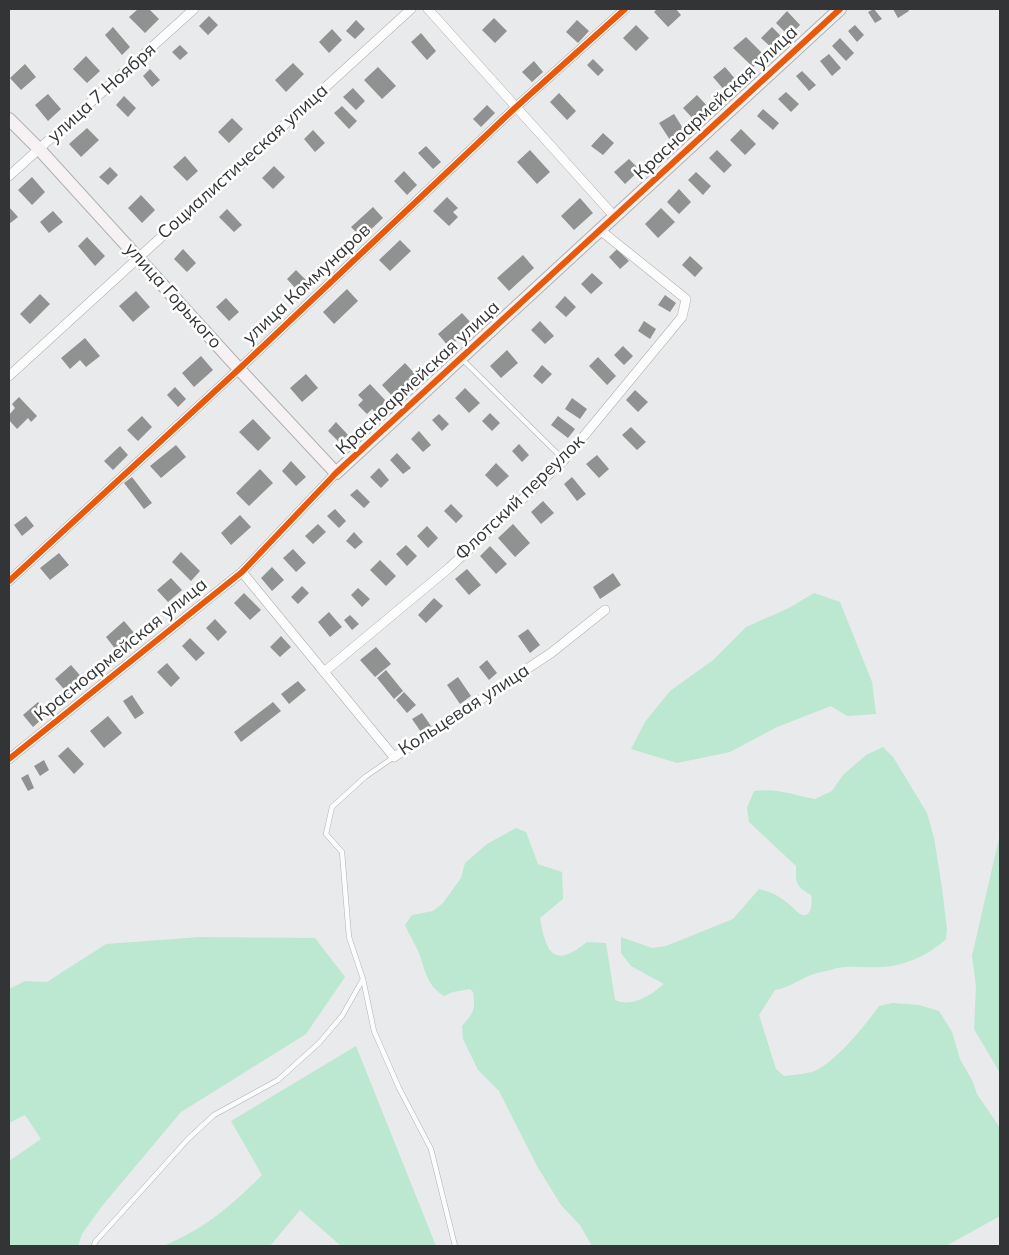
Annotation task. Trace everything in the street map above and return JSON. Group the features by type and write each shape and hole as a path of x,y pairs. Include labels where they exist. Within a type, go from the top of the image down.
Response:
{"street":[{"name":"улица 7 Ноября","path":"9,176 194,9"},
{"name":"Социалистическая улица","path":"9,376 411,9"},
{"path":"428,9 614,216"},
{"name":"улица Коммунаров","path":"9,581 239,369 515,108 624,9"},
{"name":"Красноармейская улица","path":"9,759 242,572 336,473 840,9"},
{"name":"улица Горького","path":"9,119 39,149 336,473"},
{"name":"Флотский переулок","path":"324,672 448,568 564,460 682,317 686,299 600,230"},
{"name":"Кольцевая улица","path":"242,572 394,757 551,653 606,610"}],"lane":[{"path":"461,359 564,460"},
{"path":"394,757 364,777 332,806 326,834 342,852 350,936 363,979 374,1031 399,1088 431,1149 455,1246"},
{"path":"94,1246 95,1242 188,1139 214,1115 278,1080 319,1043 342,1016 363,979"}],"green space":[{"path":"814,593 840,602 872,682 876,714 847,716 831,706 777,727 730,752 677,763 631,749 645,722 670,691 712,661 746,627 789,608"},
{"path":"883,747 893,757 927,813 934,838 942,888 947,930 946,939 924,955 897,965 842,967 811,975 789,986 775,990 759,1015 776,1069 784,1076 812,1072 820,1068 839,1053 858,1033 879,1006 893,1003 919,1005 939,1011 952,1032 960,1059 972,1080 977,1094 1000,1128 1000,1216 946,1246 592,1246 580,1225 561,1205 537,1166 499,1091 478,1070 463,1039 462,1026 474,1008 473,992 470,989 453,992 444,996 438,992 427,977 419,953 405,925 412,915 433,911 443,903 461,878 465,863 487,844 516,828 526,832 538,864 562,872 563,899 540,918 545,940 549,948 559,956 567,955 587,942 606,943 615,1000 628,1002 641,999 664,984 631,966 621,953 621,937 652,948 666,946 733,919 759,889 780,897 800,914 807,914 811,909 811,895 799,886 796,877 796,866 749,822 747,808 754,791 778,791 815,799 832,791 843,775 866,755"},
{"path":"1000,834 1000,1073 974,1029 976,986 972,956"},
{"path":"201,937 315,938 345,977 306,1034 181,1112 102,1206 82,1234 78,1246 9,1246 9,1161 41,1139 25,1115 9,1123 9,989 25,981 47,982 106,944"},
{"path":"356,1046 436,1246 341,1246 300,1210 270,1246 163,1246 192,1232 217,1216 262,1175 231,1121"}],"building":[{"path":"138,9 149,9 159,19 145,33 129,17"},
{"path":"657,9 676,9 681,15 668,27 654,12"},
{"path":"874,9 882,19 875,23 868,12"},
{"path":"893,9 908,9 909,11 898,18"},
{"path":"787,11 800,25 789,36 776,23"},
{"path":"209,16 218,25 208,35 199,26"},
{"path":"494,18 507,31 495,43 482,30"},
{"path":"356,20 365,29 355,39 346,31"},
{"path":"577,20 589,31 578,43 566,32"},
{"path":"636,25 649,38 636,51 623,38"},
{"path":"855,25 864,35 857,42 848,31"},
{"path":"113,27 130,47 122,55 105,35"},
{"path":"772,27 783,38 773,49 761,38"},
{"path":"332,29 342,40 329,53 319,42"},
{"path":"421,33 436,51 427,60 411,42"},
{"path":"746,37 765,56 753,67 733,48"},
{"path":"840,38 854,53 846,61 832,46"},
{"path":"180,45 188,53 180,60 172,52"},
{"path":"829,54 841,68 832,76 820,61"},
{"path":"86,56 100,71 87,83 73,69"},
{"path":"593,59 604,70 598,76 587,65"},
{"path":"534,61 543,72 532,82 522,72"},
{"path":"293,63 304,74 286,92 275,80"},
{"path":"25,64 36,77 21,90 10,78"},
{"path":"378,67 396,86 382,99 364,80"},
{"path":"725,67 737,81 725,91 713,77"},
{"path":"150,69 160,80 152,87 143,76"},
{"path":"802,71 816,85 809,91 796,76"},
{"path":"353,88 365,101 356,110 343,97"},
{"path":"786,92 799,104 791,112 778,99"},
{"path":"559,93 576,111 567,120 550,102"},
{"path":"48,94 61,109 48,121 35,105"},
{"path":"697,95 710,109 696,122 683,108"},
{"path":"124,96 136,108 128,117 116,105"},
{"path":"487,105 495,113 481,127 473,119"},
{"path":"342,106 357,121 349,129 334,113"},
{"path":"763,109 779,123 773,130 757,116"},
{"path":"674,114 684,130 670,140 659,123"},
{"path":"232,118 243,129 229,143 218,132"},
{"path":"87,128 99,140 81,157 69,144"},
{"path":"741,129 756,144 745,155 730,140"},
{"path":"313,130 325,143 315,152 304,139"},
{"path":"603,133 614,143 603,155 591,146"},
{"path":"426,146 441,162 433,169 418,153"},
{"path":"530,150 550,172 537,184 517,162"},
{"path":"717,150 732,165 724,173 709,158"},
{"path":"185,156 198,171 187,181 173,167"},
{"path":"629,159 640,170 625,184 614,172"},
{"path":"274,166 285,177 273,189 262,178"},
{"path":"110,167 118,175 108,185 99,177"},
{"path":"404,171 417,185 407,195 394,181"},
{"path":"696,172 711,186 703,195 688,180"},
{"path":"32,177 45,192 32,205 18,190"},
{"path":"679,189 691,202 679,214 667,202"},
{"path":"141,195 155,210 142,223 128,208"},
{"path":"447,197 458,208 453,212 458,217 449,226 433,211"},
{"path":"580,198 593,213 574,230 561,216"},
{"path":"9,207 18,217 9,224"},
{"path":"373,207 383,218 362,238 351,227"},
{"path":"661,208 675,222 658,238 645,224"},
{"path":"227,209 242,225 234,232 219,217"},
{"path":"53,211 63,222 49,233 40,222"},
{"path":"87,237 105,256 95,266 78,246"},
{"path":"400,240 411,251 390,271 379,260"},
{"path":"183,249 196,263 187,272 174,259"},
{"path":"617,249 629,261 620,269 609,257"},
{"path":"523,255 534,268 509,291 497,278"},
{"path":"690,256 703,268 695,277 682,265"},
{"path":"296,270 310,284 300,293 287,279"},
{"path":"592,273 603,283 591,294 581,284"},
{"path":"347,289 358,301 334,324 323,312"},
{"path":"136,291 150,307 133,322 119,306"},
{"path":"40,294 50,304 30,324 20,314"},
{"path":"665,295 676,303 670,312 658,305"},
{"path":"565,296 576,307 566,317 555,307"},
{"path":"226,298 239,312 229,321 216,307"},
{"path":"462,313 473,325 449,347 438,334"},
{"path":"540,321 554,336 545,344 531,330"},
{"path":"644,321 656,329 650,339 638,331"},
{"path":"85,338 100,356 86,367 80,360 70,369 61,358"},
{"path":"623,346 633,356 624,365 614,355"},
{"path":"507,350 518,363 501,378 490,366"},
{"path":"201,356 213,370 194,387 182,373"},
{"path":"598,357 616,376 607,385 589,366"},
{"path":"405,363 416,375 393,397 382,385"},
{"path":"542,365 552,374 542,384 533,376"},
{"path":"306,374 318,388 302,402 290,388"},
{"path":"370,384 386,401 375,412 372,409 367,414 358,405 363,400 358,395"},
{"path":"175,387 186,399 178,407 167,395"},
{"path":"465,388 480,403 469,413 455,398"},
{"path":"635,390 648,402 638,412 626,400"},
{"path":"19,397 37,416 31,422 28,418 17,429 9,420 9,415 15,408 12,404"},
{"path":"572,398 587,409 580,419 565,409"},
{"path":"490,413 500,423 492,431 482,421"},
{"path":"439,414 449,424 442,431 432,420"},
{"path":"142,416 152,427 138,441 127,430"},
{"path":"558,416 575,429 568,438 551,425"},
{"path":"253,419 271,438 258,451 239,432"},
{"path":"336,422 349,436 341,444 328,431"},
{"path":"631,427 646,442 637,450 622,435"},
{"path":"419,431 431,445 423,452 411,439"},
{"path":"519,444 529,455 522,462 512,451"},
{"path":"176,445 186,457 161,478 150,466"},
{"path":"120,446 128,455 113,470 104,461"},
{"path":"397,453 411,468 403,474 390,460"},
{"path":"597,455 609,469 599,478 586,464"},
{"path":"291,461 306,477 296,486 282,471"},
{"path":"496,463 509,476 497,487 485,475"},
{"path":"379,468 389,480 381,488 370,477"},
{"path":"260,469 273,483 249,506 236,493"},
{"path":"132,477 152,503 144,509 124,483"},
{"path":"572,477 586,494 577,501 564,484"},
{"path":"357,489 370,502 364,508 350,495"},
{"path":"543,501 554,513 541,524 531,512"},
{"path":"451,504 463,516 456,523 444,511"},
{"path":"335,509 346,521 339,528 327,516"},
{"path":"240,515 251,527 231,545 221,533"},
{"path":"26,516 34,526 22,536 14,525"},
{"path":"318,524 326,532 313,544 305,536"},
{"path":"513,524 530,543 515,557 498,538"},
{"path":"427,526 438,538 428,548 417,536"},
{"path":"354,532 363,542 355,549 346,541"},
{"path":"406,545 417,556 407,566 396,554"},
{"path":"490,546 507,564 496,574 480,556"},
{"path":"293,549 306,563 296,572 283,558"},
{"path":"181,552 200,571 191,581 172,562"},
{"path":"59,553 69,565 50,580 40,568"},
{"path":"380,560 396,576 386,586 370,570"},
{"path":"272,567 284,580 272,591 261,578"},
{"path":"467,569 481,585 469,595 455,579"},
{"path":"613,573 621,585 600,599 593,587"},
{"path":"171,578 182,590 168,602 157,590"},
{"path":"302,586 309,593 298,604 291,597"},
{"path":"358,588 370,599 362,607 351,595"},
{"path":"244,593 261,610 250,620 234,603"},
{"path":"434,598 443,606 426,623 418,615"},
{"path":"329,612 342,627 330,637 318,622"},
{"path":"350,615 359,624 352,630 344,620"},
{"path":"215,619 227,632 218,641 206,628"},
{"path":"124,621 135,634 116,650 106,637"},
{"path":"528,629 540,645 530,653 518,636"},
{"path":"281,636 291,647 280,657 270,647"},
{"path":"190,638 205,653 196,661 182,646"},
{"path":"376,647 391,664 375,677 360,660"},
{"path":"487,660 497,673 489,680 479,667"},
{"path":"167,663 180,678 171,687 157,672"},
{"path":"71,665 85,681 69,695 55,679"},
{"path":"386,670 403,691 394,699 377,678"},
{"path":"458,677 471,696 460,704 447,685"},
{"path":"298,681 306,690 289,704 281,694"},
{"path":"404,692 416,705 407,713 396,700"},
{"path":"132,695 144,713 135,719 123,701"},
{"path":"38,702 48,714 33,727 23,715"},
{"path":"273,702 281,711 241,742 234,732"},
{"path":"422,713 431,726 421,732 412,719"},
{"path":"108,716 122,733 104,748 90,731"},
{"path":"68,747 84,764 74,774 58,756"},
{"path":"44,760 49,770 40,776 34,766"},
{"path":"28,774 34,788 28,791 21,778"}],"cycle path":[{"path":"9,581 239,369 515,108 625,9"},
{"path":"9,759 242,572 336,473 840,9"}]}
